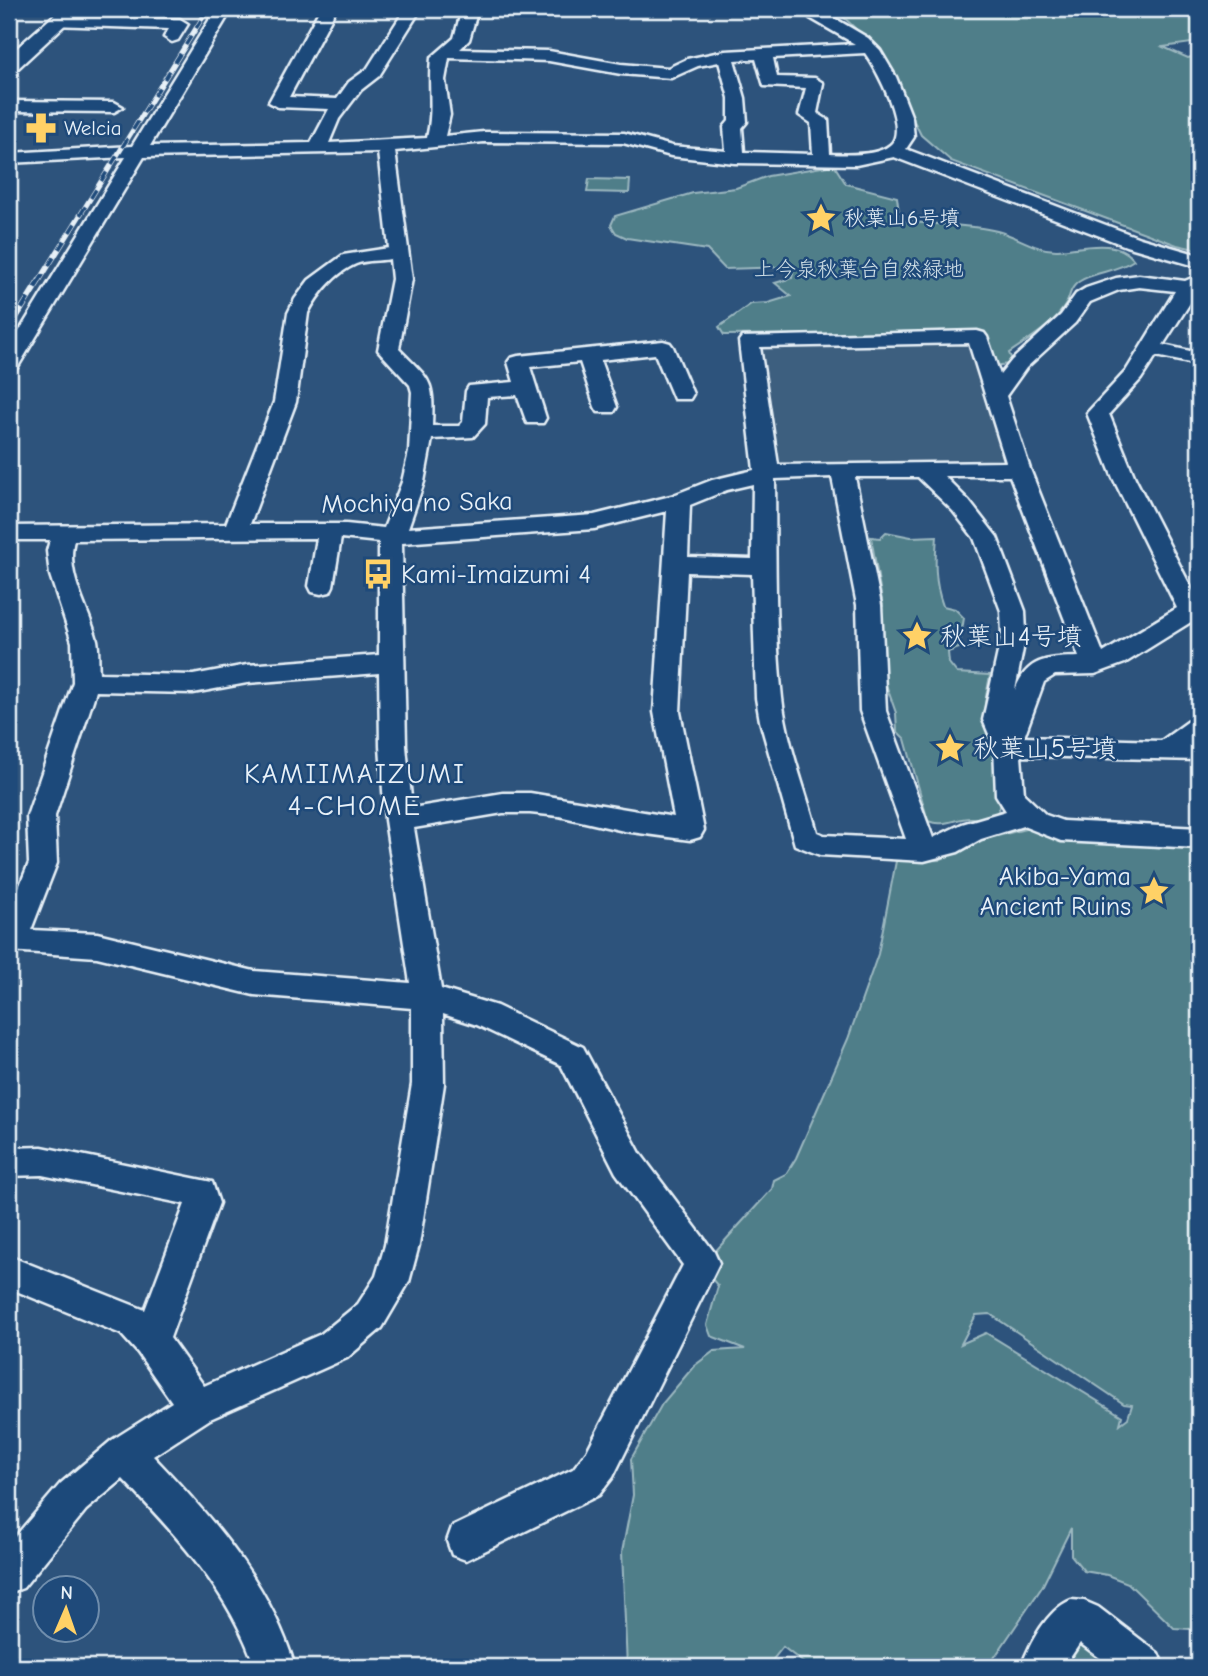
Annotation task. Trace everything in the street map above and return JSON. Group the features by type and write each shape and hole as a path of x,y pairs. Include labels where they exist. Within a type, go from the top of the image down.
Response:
{"main road":[{"path":"9,66 65,15"}],"street":[{"path":"9,365 224,9"},
{"path":"328,9 278,102 342,104"},
{"path":"317,149 331,117 355,86 373,72 413,9"},
{"path":"435,142 441,115 437,80 439,58 461,40 470,9"},
{"path":"809,9 869,48 891,84 905,125 905,138 895,150"},
{"path":"65,15 180,24 172,37"},
{"path":"446,53 549,56 621,69 671,73 693,62 725,56 869,48"},
{"path":"763,52 770,82 815,83 808,115 819,120 822,160"},
{"path":"725,56 737,98 738,122 733,127 735,158"},
{"path":"9,106 114,107"},
{"path":"9,158 137,152 386,147 484,137 624,138 671,151 735,158 856,160 895,150 1133,242 1199,261"},
{"path":"9,1574 73,1497 125,1453 197,1407 334,1346 370,1316 392,1282 402,1245 428,1084 427,997 399,820 393,746 389,547 413,482 420,452 423,392 420,383 388,350 401,279 386,147"},
{"path":"235,532 285,402 298,313 304,299 316,284 350,259 400,252"},
{"path":"997,394 1019,364 1068,320 1083,298 1093,292 1116,284 1139,281 1188,291 1199,310"},
{"path":"1007,746 1033,677 1050,667 1095,665 1116,657 1195,609 1124,478 1098,412 1134,375 1188,291"},
{"path":"1027,815 972,831 948,845 924,850 820,845 804,838 769,698 764,567 764,475 767,466 749,341 977,337 1019,469 1095,665"},
{"path":"535,418 518,362 663,347 682,394"},
{"path":"1151,349 1199,359"},
{"path":"588,355 606,407"},
{"path":"420,433 465,432 474,424 477,391 525,388"},
{"name":"Mochiya no Saka","path":"14,533 330,531 392,536 594,522 679,501 720,485 780,471 926,472 1019,469"},
{"path":"842,470 869,605 873,711 924,850"},
{"path":"926,472 961,506 985,537 1013,611 1014,634 996,720 1007,746 1010,794 1018,807 1046,827 1061,831 1199,838"},
{"path":"399,820 503,803 530,803 559,806 624,821 690,830 667,712 679,501"},
{"path":"321,586 330,531"},
{"path":"9,557 14,533"},
{"path":"64,533 59,551 62,575 85,642 86,682 41,816 43,863 10,940 97,945 254,983 427,997 486,1015 572,1056 628,1163 702,1263 600,1464 586,1482 466,1541"},
{"path":"674,564 764,567"},
{"path":"86,682 193,684 247,674 392,663"},
{"path":"1168,749 1199,727"},
{"path":"1007,746 1199,751"},
{"path":"9,1162 42,1161 200,1192 202,1203 151,1340"},
{"path":"9,1272 133,1322 151,1340 197,1407"},
{"path":"125,1453 197,1530 257,1617 275,1667"},
{"path":"1041,1667 1071,1620 1084,1621 1144,1667"}],"shaded area":[{"path":"964,341 971,345 1007,459 1003,462 779,463 773,459 757,347"}],"green space":[{"path":"835,9 1199,9 1199,42 1163,47 1188,58 1199,55 1199,250 1177,245 951,161 921,135 879,51"},
{"name":"上今泉秋葉台自然緑地","path":"834,165 846,184 897,197 900,220 985,228 1050,250 1109,246 1119,248 1134,260 1080,281 1073,287 1061,312 1040,332 1009,353 1012,360 1009,364 993,366 978,333 724,335 719,327 751,304 768,303 791,296 775,283 792,278 793,272 786,267 725,269 707,250 627,238 616,233 611,225 615,216 693,193 736,188 768,176"},
{"path":"589,179 630,180 629,193 587,192"},
{"path":"886,532 911,537 937,536 936,571 940,597 943,606 955,609 964,618 959,648 948,652 949,663 957,673 990,675 985,718 1000,769 1003,794 994,817 966,818 945,823 928,821 905,739 897,731 896,713 883,676 877,612 883,606 871,537 880,538"},
{"path":"1037,826 1112,837 1199,844 1199,1625 1190,1629 1174,1628 1128,1583 1107,1575 1084,1571 1071,1555 1071,1528 1042,1587 988,1667 809,1667 783,1647 767,1667 742,1667 738,1664 735,1667 627,1667 622,1552 633,1495 631,1459 662,1404 694,1366 714,1351 745,1349 711,1336 707,1325 718,1286 711,1278 712,1255 772,1189 774,1180 786,1174 796,1158 848,1039 878,954 896,861 939,860 978,841","holes":["990,1314 1124,1404 1132,1405 1128,1418 1120,1424 1122,1416 986,1333 961,1344 976,1315"]},
{"path":"1078,1642 1092,1644 1124,1667 1054,1667 1070,1645"}],"railway":[{"path":"38,283 208,9"},
{"path":"9,329 39,281"}],"place":[{"name":"Welcia","path":"41,128"},
{"name":"秋葉山6号墳","path":"821,218"},
{"name":"Kami-Imaizumi 4","path":"378,574"},
{"name":"秋葉山4号墳","path":"917,636"},
{"name":"秋葉山5号墳","path":"950,748"},
{"name":"Akiba-Yama Ancient Ruins","path":"1154,891"}],"district":[{"name":"KAMIIMAIZUMI 4-CHOME","path":"355,789"}]}
